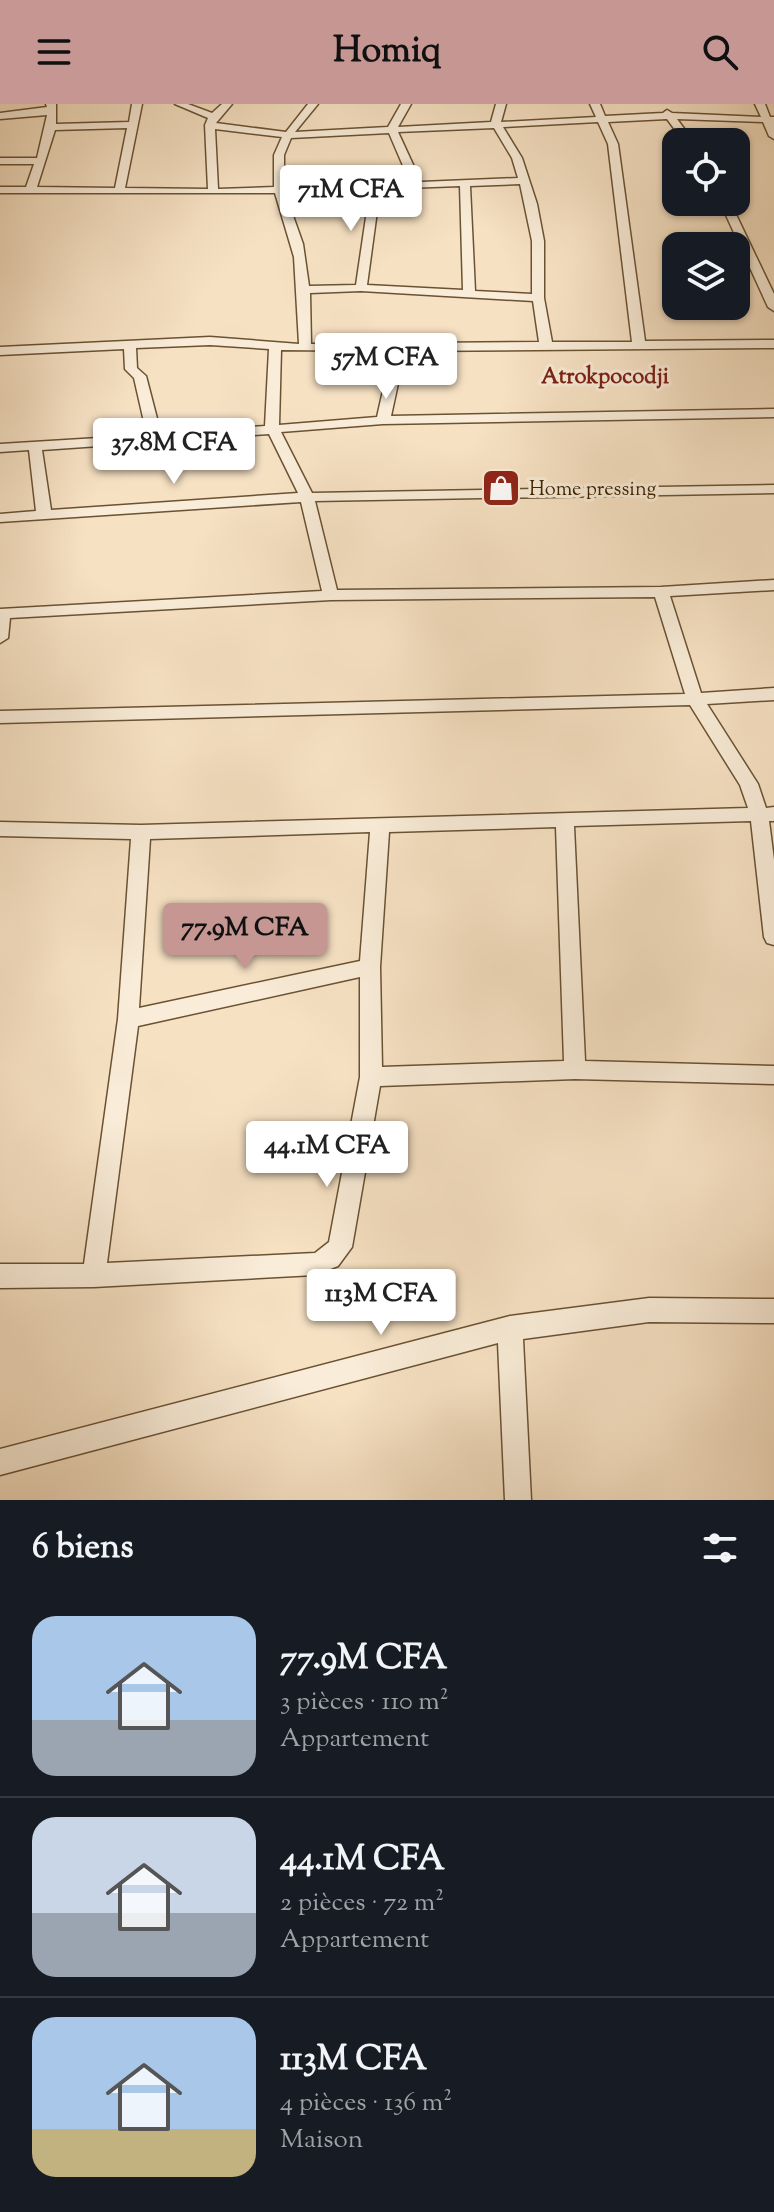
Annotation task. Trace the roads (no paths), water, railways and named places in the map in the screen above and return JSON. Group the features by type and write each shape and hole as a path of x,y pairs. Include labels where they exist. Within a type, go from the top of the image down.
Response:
{"street":[{"path":"119,192 130,125 137,104"},
{"path":"180,104 212,121 290,135 669,116 769,119"},
{"path":"213,192 212,121 227,104"},
{"path":"305,348 305,290 297,243 278,191 279,155 313,104"},
{"path":"392,129 406,104"},
{"path":"501,104 496,123 517,158 537,223 538,298 546,346"},
{"path":"595,104 613,144 639,345"},
{"path":"660,104 678,128"},
{"path":"760,104 774,136"},
{"path":"0,116 52,106 53,127 38,161 31,189"},
{"path":"53,127 130,125"},
{"path":"392,129 417,185"},
{"path":"0,161 38,161"},
{"path":"0,190 278,191 376,184 465,185 524,181"},
{"path":"361,288 376,184"},
{"path":"465,185 469,295"},
{"path":"732,216 774,307"},
{"path":"305,290 361,288 538,298"},
{"path":"0,351 210,341 305,348 774,344"},
{"path":"275,345 272,427 307,497 331,595"},
{"path":"130,347 131,369 140,376 155,439"},
{"path":"383,420 399,348"},
{"path":"0,448 383,420 774,413"},
{"path":"35,445 44,514"},
{"path":"0,518 307,497 774,489"},
{"path":"0,638 1,614 331,595 661,592 774,585"},
{"path":"661,592 695,699 767,814 774,937"},
{"path":"0,717 695,699 774,694"},
{"path":"0,829 141,832 767,814"},
{"path":"565,822 575,1070"},
{"path":"0,1276 94,1275 315,1264 330,1258 340,1247 371,1077 370,967 380,824"},
{"path":"94,1275 128,1019 141,832"},
{"path":"128,1019 370,967"},
{"path":"371,1077 575,1070 774,1075"},
{"path":"0,1462 510,1328 649,1310 774,1311"},
{"path":"510,1328 518,1500"}],"place":[{"name":"Home pressing","path":"501,488"}],"district":[{"name":"Atrokpocodji","path":"605,375"}]}
